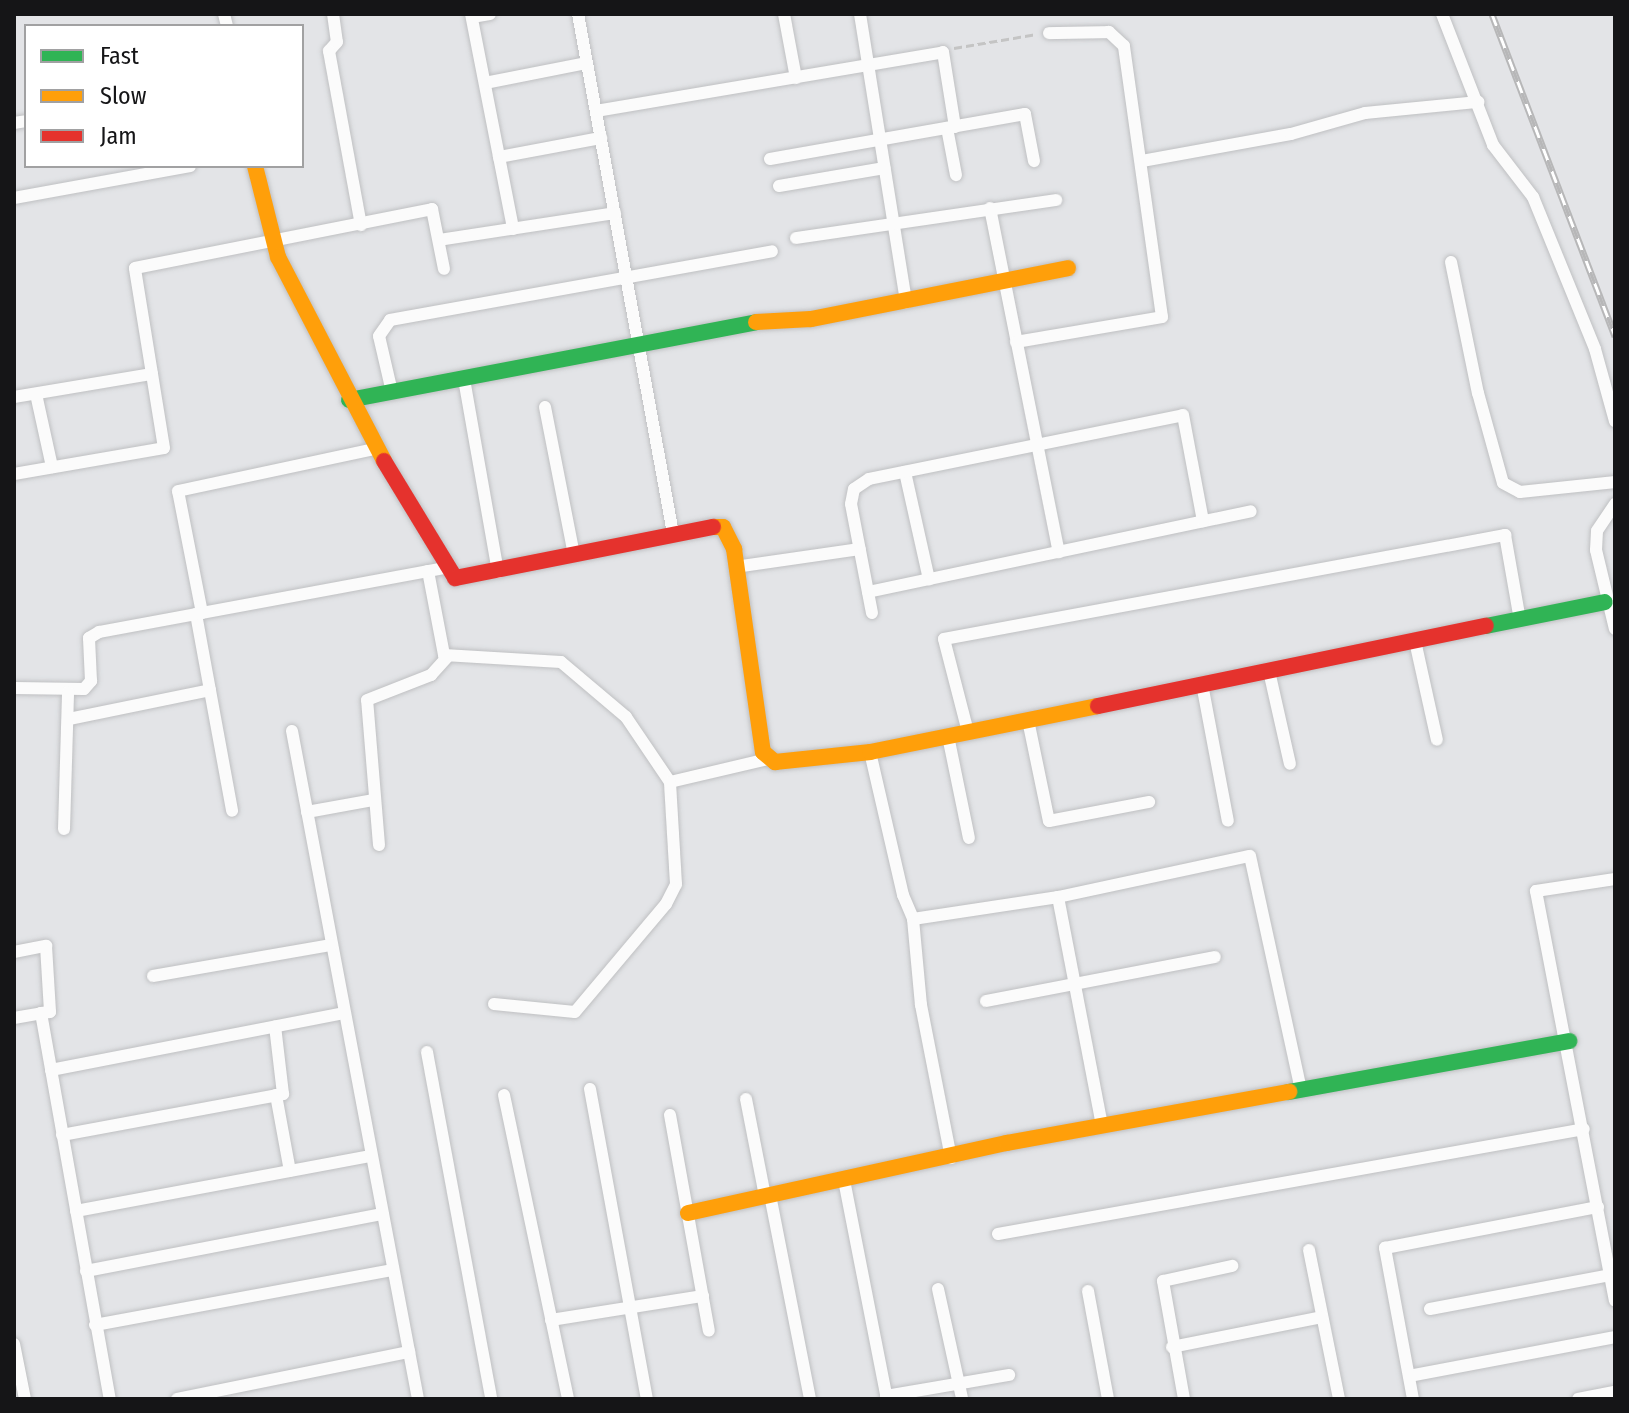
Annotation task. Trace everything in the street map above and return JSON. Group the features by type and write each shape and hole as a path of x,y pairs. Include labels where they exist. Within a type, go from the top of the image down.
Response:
{"street":[{"path":"333,14 337,42 329,51 361,225"},
{"path":"490,14 472,16 513,229"},
{"path":"578,14 673,533"},
{"path":"784,14 796,78"},
{"path":"860,14 906,302"},
{"path":"1442,14 1493,145 1533,197 1595,349 1615,421"},
{"path":"1016,342 1162,317 1124,46 1118,36 1049,33"},
{"path":"596,111 868,68 943,52 956,175"},
{"path":"485,83 587,63"},
{"path":"1142,161 1291,134 1365,113 1478,102"},
{"path":"770,159 1025,114 1034,161"},
{"path":"499,157 601,138"},
{"path":"14,198 179,168"},
{"path":"255,168 271,244 349,400 446,568 455,578 498,572 673,533 723,527 735,567 768,759"},
{"path":"779,186 884,168"},
{"path":"796,238 1056,200"},
{"path":"990,208 1059,552"},
{"path":"14,474 164,448 135,268 271,244 432,209 444,269"},
{"path":"439,240 615,213"},
{"path":"392,392 379,336 390,320 772,251"},
{"path":"1451,262 1478,393 1503,483 1520,492 1615,482"},
{"path":"349,400 640,347 771,319 811,319 906,302 1068,268"},
{"path":"14,397 152,374"},
{"path":"464,379 498,572"},
{"path":"36,394 52,467"},
{"path":"545,407 574,555"},
{"path":"872,613 851,504 854,489 869,479 1183,415 1203,521"},
{"path":"232,811 178,491 378,448"},
{"path":"905,472 929,579"},
{"path":"1615,504 1597,531 1605,602 1615,629"},
{"path":"868,592 1251,511"},
{"path":"968,732 944,639 1505,535 1520,620"},
{"path":"735,567 860,549"},
{"path":"14,688 68,692 84,689 91,681 88,646 93,634 446,568"},
{"path":"428,571 447,657"},
{"path":"670,782 768,759 787,762 870,752 1605,602"},
{"path":"1415,641 1437,740"},
{"path":"447,657 561,662 626,717 670,782 676,884 666,904 575,1012 494,1004"},
{"path":"379,845 367,700 431,675 447,657"},
{"path":"1269,671 1290,764"},
{"path":"1202,684 1228,821"},
{"path":"69,719 210,690"},
{"path":"64,829 68,692"},
{"path":"1028,720 1049,821 1149,802"},
{"path":"292,731 418,1399"},
{"path":"948,736 969,838"},
{"path":"870,752 903,895 913,919 921,1005 951,1158"},
{"path":"307,812 374,800"},
{"path":"913,919 1058,897 1250,856 1301,1089"},
{"path":"1615,879 1536,891 1569,1041 1615,1300"},
{"path":"1058,897 1071,985 1102,1126"},
{"path":"153,976 331,945"},
{"path":"14,952 46,946 50,1012 14,1018"},
{"path":"986,1001 1215,957"},
{"path":"41,1013 110,1399"},
{"path":"51,1070 344,1013"},
{"path":"62,1135 283,1094 275,1026"},
{"path":"688,1213 1102,1126 1569,1041"},
{"path":"427,1052 491,1399"},
{"path":"590,1089 647,1399"},
{"path":"276,1095 290,1171"},
{"path":"504,1095 568,1399"},
{"path":"746,1099 810,1399"},
{"path":"670,1115 709,1331"},
{"path":"998,1234 1584,1129"},
{"path":"76,1211 371,1156"},
{"path":"844,1180 887,1397 1009,1375"},
{"path":"1413,1399 1385,1248 1598,1207"},
{"path":"86,1271 383,1214"},
{"path":"1309,1250 1339,1399"},
{"path":"1184,1399 1172,1347 1163,1281 1232,1266"},
{"path":"95,1325 393,1270"},
{"path":"1430,1309 1610,1275"},
{"path":"938,1289 962,1398"},
{"path":"1088,1291 1108,1399"},
{"path":"551,1320 703,1296"},
{"path":"1172,1347 1322,1317"},
{"path":"1409,1376 1615,1337"},
{"path":"14,1344 25,1399"},
{"path":"177,1399 409,1352"},
{"path":"1578,1399 1615,1392"}],"path":[{"path":"943,52 1049,33"}],"railway":[{"path":"1492,14 1615,336"}],"traffic: fast":[{"path":"349,400 756,322"},
{"path":"1486,626 1605,602"},
{"path":"1289,1092 1569,1041"}],"traffic: slow":[{"path":"256,168 278,257 384,461"},
{"path":"756,322 811,319 1068,268"},
{"path":"713,527 723,527 734,549 763,752 775,762 870,752 1098,706"},
{"path":"688,1213 1007,1143 1289,1092"}],"traffic: jam":[{"path":"384,461 455,578 713,527"},
{"path":"1098,706 1486,626"}]}
